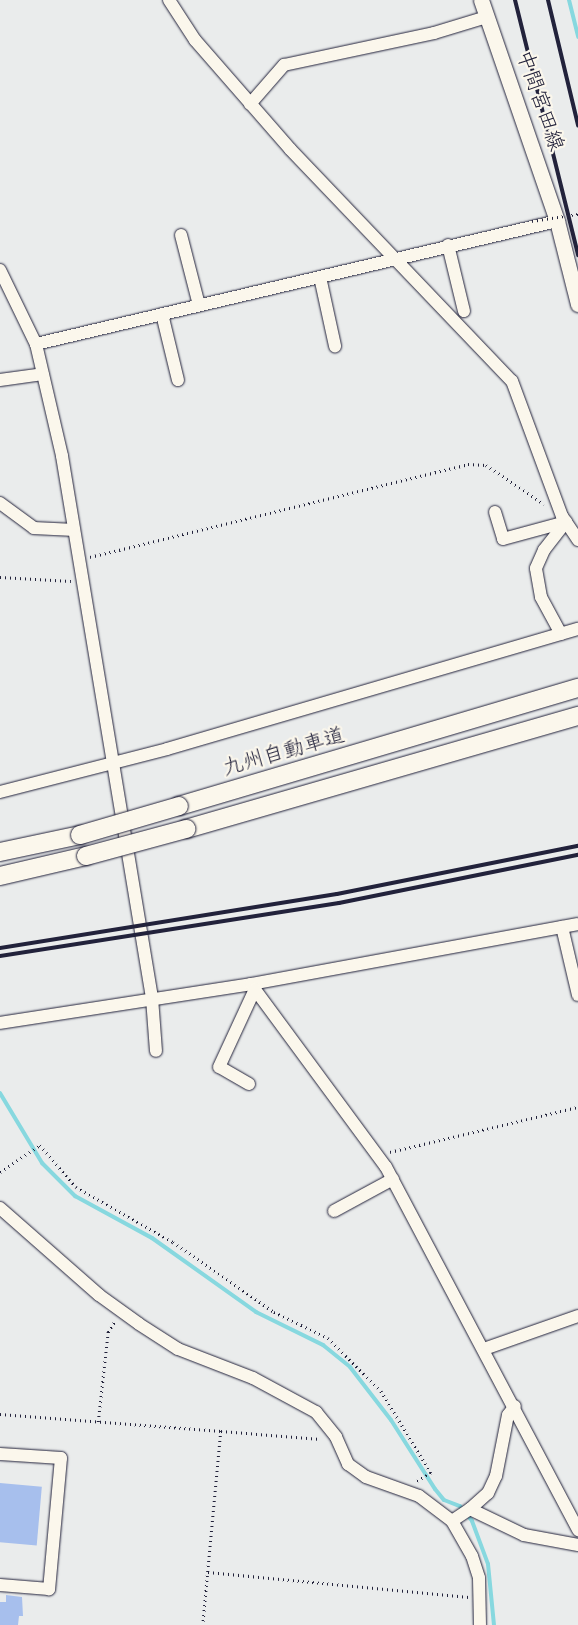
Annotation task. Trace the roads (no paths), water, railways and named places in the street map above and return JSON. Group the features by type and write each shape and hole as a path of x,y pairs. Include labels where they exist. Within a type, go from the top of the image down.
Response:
{"highway":[{"name":"九州自動車道","path":"0,852 80,835 578,688"},
{"path":"0,876 86,856 186,829 578,716"}],"main road":[{"name":"中間宮田線","path":"481,0 557,221 578,304"}],"street":[{"path":"169,0 195,40 250,104 512,381 564,519 578,540"},
{"path":"250,104 284,65 434,33 487,17"},
{"path":"36,344 448,245 557,221"},
{"path":"181,235 199,305"},
{"path":"448,245 464,312"},
{"path":"0,270 36,344 43,374 74,530 114,763 152,998 156,1051"},
{"path":"320,277 335,346"},
{"path":"162,314 178,380"},
{"path":"0,380 43,374"},
{"path":"0,502 34,528 74,530"},
{"path":"495,512 503,539 564,519"},
{"path":"561,634 536,582 536,568 544,550 564,519"},
{"path":"0,792 114,763 578,629"},
{"path":"0,1023 152,998 254,986 578,924"},
{"path":"562,927 578,995"},
{"path":"249,1084 219,1067 254,986"},
{"path":"254,986 378,1155 393,1179 515,1406 578,1530"},
{"path":"334,1211 393,1179"},
{"path":"0,1208 120,1310 178,1349 253,1378 316,1412 338,1440 348,1464 366,1476 419,1496 452,1521 472,1556 480,1598 480,1625"},
{"path":"484,1349 578,1316"},
{"path":"452,1521 470,1509 488,1493 496,1476 508,1415 515,1406"},
{"path":"0,1454 61,1458 49,1589 0,1585"},
{"path":"470,1509 524,1535 578,1544"}],"waterway":[{"path":"569,0 578,37"},
{"path":"0,1093 42,1163 75,1196 152,1238 256,1312 323,1345 350,1367 391,1420 435,1489 444,1500 460,1506 472,1521 488,1564 494,1625"}],"railway":[{"path":"515,0 578,255"},
{"path":"548,0 578,125"},
{"path":"0,948 337,894 578,846"},
{"path":"0,956 339,903 578,855"}]}
